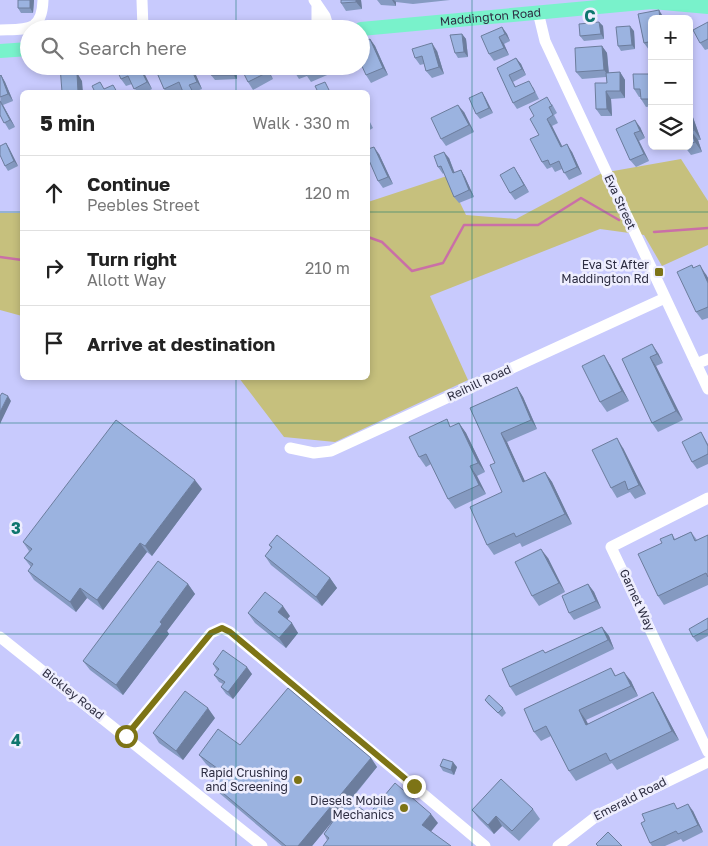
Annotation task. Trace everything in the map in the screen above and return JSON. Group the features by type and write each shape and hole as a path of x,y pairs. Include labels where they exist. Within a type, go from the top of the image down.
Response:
{"main road":[{"name":"Maddington Road","path":"370,28 652,2 708,7"},
{"path":"0,51 20,50"}],"street":[{"path":"40,20 43,15 43,0"},
{"path":"142,0 143,20"},
{"path":"315,2 316,20"},
{"path":"315,2 326,20"},
{"name":"Eva Street","path":"538,12 545,41 708,389"},
{"path":"0,30 20,29"},
{"name":"Reihill Road","path":"290,448 314,453 332,451 665,298"},
{"path":"696,364 708,359"},
{"name":"Garnet Way","path":"708,498 611,547 708,752"},
{"path":"126,736 211,633 222,628 230,632 485,846"},
{"name":"Bickley Road","path":"0,637 262,846"},
{"name":"Emerald Road","path":"558,846 598,815 708,762"}],"shaded area":[{"path":"681,159 708,201 708,245 662,266 644,235 600,229 430,296 468,380 335,442 284,437 241,380 370,380 370,201 447,176 466,215 516,219 602,173"},
{"path":"0,213 20,213 20,315 0,310"}],"building":[{"path":"18,0 30,0 30,8 18,8"},
{"path":"341,0 356,0 356,2 341,3"},
{"path":"659,10 660,15 648,15 648,42 644,43 638,14"},
{"path":"599,22 601,34 580,36 579,24"},
{"path":"708,22 708,39 700,43 693,30"},
{"path":"630,26 632,45 618,46 616,27"},
{"path":"502,27 505,34 499,37 504,48 489,54 481,36"},
{"path":"462,34 464,52 455,53 450,35"},
{"path":"370,39 383,68 370,73"},
{"path":"432,43 439,67 426,71 422,56 415,58 412,49"},
{"path":"602,46 604,70 576,72 575,48"},
{"path":"516,58 522,69 509,75 515,87 529,81 535,92 513,103 497,68"},
{"path":"620,72 620,91 606,91 607,109 596,109 595,83 607,83 606,73"},
{"path":"633,74 648,74 648,99 641,99 640,89 634,89"},
{"path":"61,75 77,75 78,90 62,90"},
{"path":"119,75 144,75 147,82 134,89 128,76 121,79"},
{"path":"158,75 194,75 197,82 189,85 192,90 182,90 179,82 164,89"},
{"path":"244,75 262,75 248,82"},
{"path":"0,76 8,94 0,97"},
{"path":"100,82 104,89 113,85 116,90 94,90 92,86"},
{"path":"325,82 329,90 317,90 315,86"},
{"path":"482,92 489,108 476,114 469,98"},
{"path":"547,97 552,106 549,107 553,115 547,119 561,147 567,144 577,167 564,173 559,161 550,165 548,160 542,162 530,139 539,135 530,119 534,116 529,107"},
{"path":"0,101 10,120 4,123 0,115"},
{"path":"458,105 469,125 441,139 431,118"},
{"path":"635,120 640,131 634,133 644,154 630,160 616,129"},
{"path":"6,143 14,161 5,166 0,155 0,146"},
{"path":"374,147 388,177 378,181 370,163 370,148"},
{"path":"444,152 453,173 461,170 469,190 454,197 441,166 438,167 434,156"},
{"path":"514,167 524,185 510,193 500,175"},
{"path":"692,265 693,268 700,265 708,283 708,307 696,312 677,272"},
{"path":"652,344 657,354 650,357 676,411 652,423 622,359"},
{"path":"604,355 622,391 600,402 582,366"},
{"path":"517,387 531,420 501,433 523,482 545,472 565,514 516,537 514,533 487,545 470,507 502,492 490,465 495,463 470,408"},
{"path":"2,393 8,396 0,412 0,396"},
{"path":"447,419 450,427 459,423 478,463 470,466 479,485 448,499 426,454 419,457 409,437"},
{"path":"116,420 195,480 145,546 140,543 97,600 80,588 70,602 28,571 33,564 24,558 32,549 23,542"},
{"path":"701,432 708,446 708,454 692,462 682,442"},
{"path":"617,438 639,485 628,490 625,481 611,488 592,450"},
{"path":"691,532 695,541 708,535 708,577 706,573 658,596 638,554 662,543 660,539 672,534 674,540"},
{"path":"277,535 330,578 316,597 265,556 272,547 269,545"},
{"path":"541,549 559,583 532,596 515,562"},
{"path":"158,561 188,584 160,622 162,624 116,685 83,661"},
{"path":"588,584 596,601 569,613 562,596"},
{"path":"265,592 283,606 278,612 292,623 279,638 248,613"},
{"path":"708,618 708,629 693,637 689,629"},
{"path":"602,627 608,640 510,687 502,669 543,650 545,653"},
{"path":"223,650 247,667 228,692 221,687 225,682 214,675 219,669 213,664"},
{"path":"611,668 615,676 624,672 631,686 579,710 586,725 653,692 672,731 610,761 606,753 569,771 546,726 534,732 524,709"},
{"name":"Rapid Crushing and Screening","path":"288,688 371,758 298,846 286,846 211,783 221,771 199,755 218,729 240,745"},
{"path":"185,691 208,708 176,751 153,733"},
{"path":"489,695 503,708 498,713 485,700"},
{"path":"443,759 453,762 451,770 440,766"},
{"path":"501,779 533,809 512,831 496,816 488,825 472,810"},
{"path":"395,783 431,814 422,825 451,846 323,846 329,838 324,834 348,800 369,814"},
{"path":"674,803 677,809 688,804 698,825 678,834 676,831 650,843 641,823 645,821 642,814"},
{"path":"608,832 622,846 598,846 596,844"}],"waterway":[{"path":"370,238 382,242 412,271 443,263 464,225 538,225 581,198 619,220"},
{"path":"654,232 708,228"},
{"path":"0,257 20,260"}],"place":[{"name":"Eva St After Maddington Rd","path":"659,272"},
{"name":"Rapid Crushing and Screening","path":"298,780"},
{"name":"Diesels Mobile Mechanics","path":"404,808"}],"route":[{"path":"126,736 211,633 216,629 222,628 230,632 414,786"}]}
